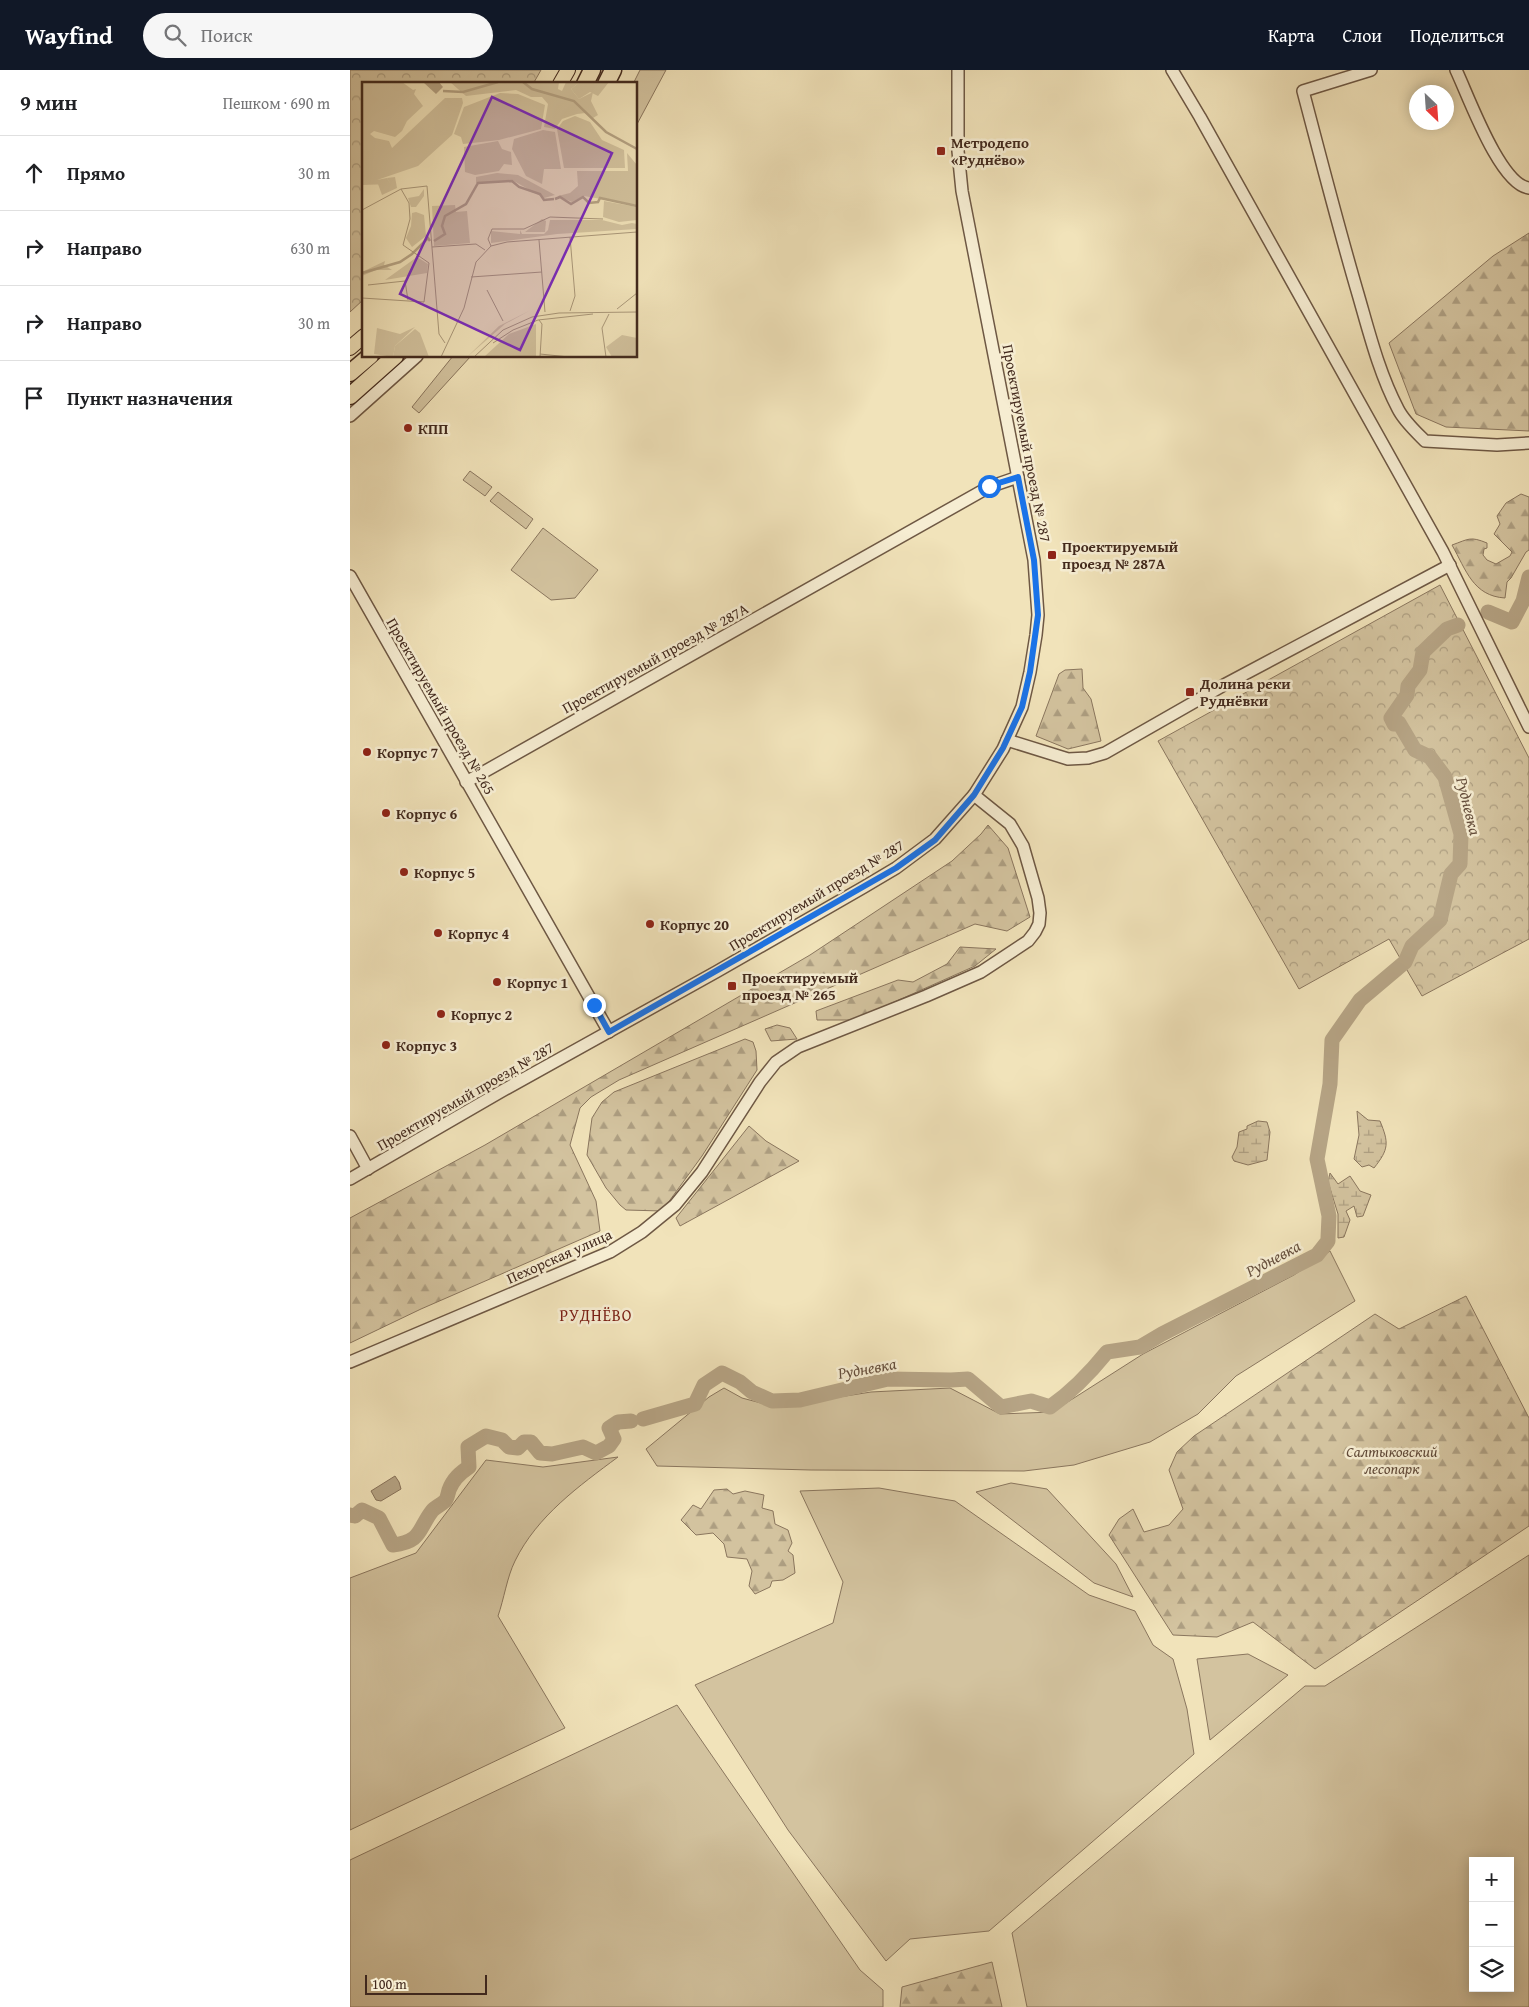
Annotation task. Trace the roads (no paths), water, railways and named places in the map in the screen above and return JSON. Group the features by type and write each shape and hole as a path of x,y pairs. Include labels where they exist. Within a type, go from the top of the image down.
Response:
{"highway":[{"path":"586,82 592,70"},
{"path":"607,82 613,70"},
{"path":"350,373 368,358"},
{"path":"350,396 393,358"}],"main road":[{"path":"561,82 568,70"},
{"path":"350,348 362,338"}],"street":[{"name":"Проектируемый проезд № 287","path":"350,1179 896,868 935,840 974,795 1007,740 1022,707 1030,672 1038,615 1034,560 962,191 958,152 958,70"},
{"path":"1172,70 1450,565 1529,727"},
{"path":"1371,70 1303,91 1336,219 1384,377 1398,410 1410,427 1425,441 1497,445 1529,443"},
{"path":"1456,70 1496,158 1515,181 1529,188"},
{"path":"350,416 415,358"},
{"name":"Проектируемый проезд № 287А","path":"466,782 989,486 1018,477"},
{"path":"1007,740 1068,759 1088,758 1105,753 1226,684 1450,565"},
{"name":"Проектируемый проезд № 265","path":"350,576 609,1032"},
{"name":"Пехорская улица","path":"350,1362 610,1252 642,1232 675,1205 702,1172 752,1094 776,1062 798,1047 981,972 1028,941 1039,924 1040,913 1038,898 1023,846 1010,824 974,795"},
{"path":"350,1136 368,1169"}],"waterway":[{"name":"Рудневка","path":"1488,612 1512,622 1523,601 1529,577"},
{"name":"Рудневка","path":"643,1419 695,1404 704,1385 722,1373 740,1382 752,1392 772,1401 800,1400 888,1379 968,1379 1001,1407 1031,1401 1050,1407 1081,1381 1107,1352 1140,1347 1317,1255 1328,1241 1329,1216 1317,1159 1330,1084 1332,1040 1360,1000 1405,962 1412,946 1440,920 1451,874 1460,864 1461,834 1445,777 1430,757 1415,750 1399,723 1394,724 1391,718 1407,695 1408,686 1420,670 1423,652 1447,629 1458,625"},
{"name":"Рудневка","path":"350,1515 355,1516 362,1510 379,1518 393,1545 409,1541 418,1534 432,1511 446,1500 455,1479 469,1467 468,1447 486,1436 502,1440 509,1447 518,1448 524,1442 531,1442 540,1453 552,1454 583,1447 596,1453 609,1446 614,1439 609,1428 618,1422 631,1421"}],"place":[{"name":"Метродепо «Руднёво»","path":"941,151"},
{"name":"КПП","path":"408,428"},
{"name":"Проектируемый проезд № 287А","path":"1052,555"},
{"name":"Долина реки Руднёвки","path":"1190,692"},
{"name":"Корпус 7","path":"367,752"},
{"name":"Корпус 6","path":"386,813"},
{"name":"Корпус 5","path":"404,872"},
{"name":"Корпус 20","path":"650,924"},
{"name":"Корпус 4","path":"438,933"},
{"name":"Корпус 1","path":"497,982"},
{"name":"Проектируемый проезд № 265","path":"732,986"},
{"name":"Корпус 2","path":"441,1014"},
{"name":"Корпус 3","path":"386,1045"}],"district":[{"name":"РУДНЁВО","path":"596,1315"}],"park label":[{"name":"Салтыковский лесопарк","path":"1392,1460"}]}
